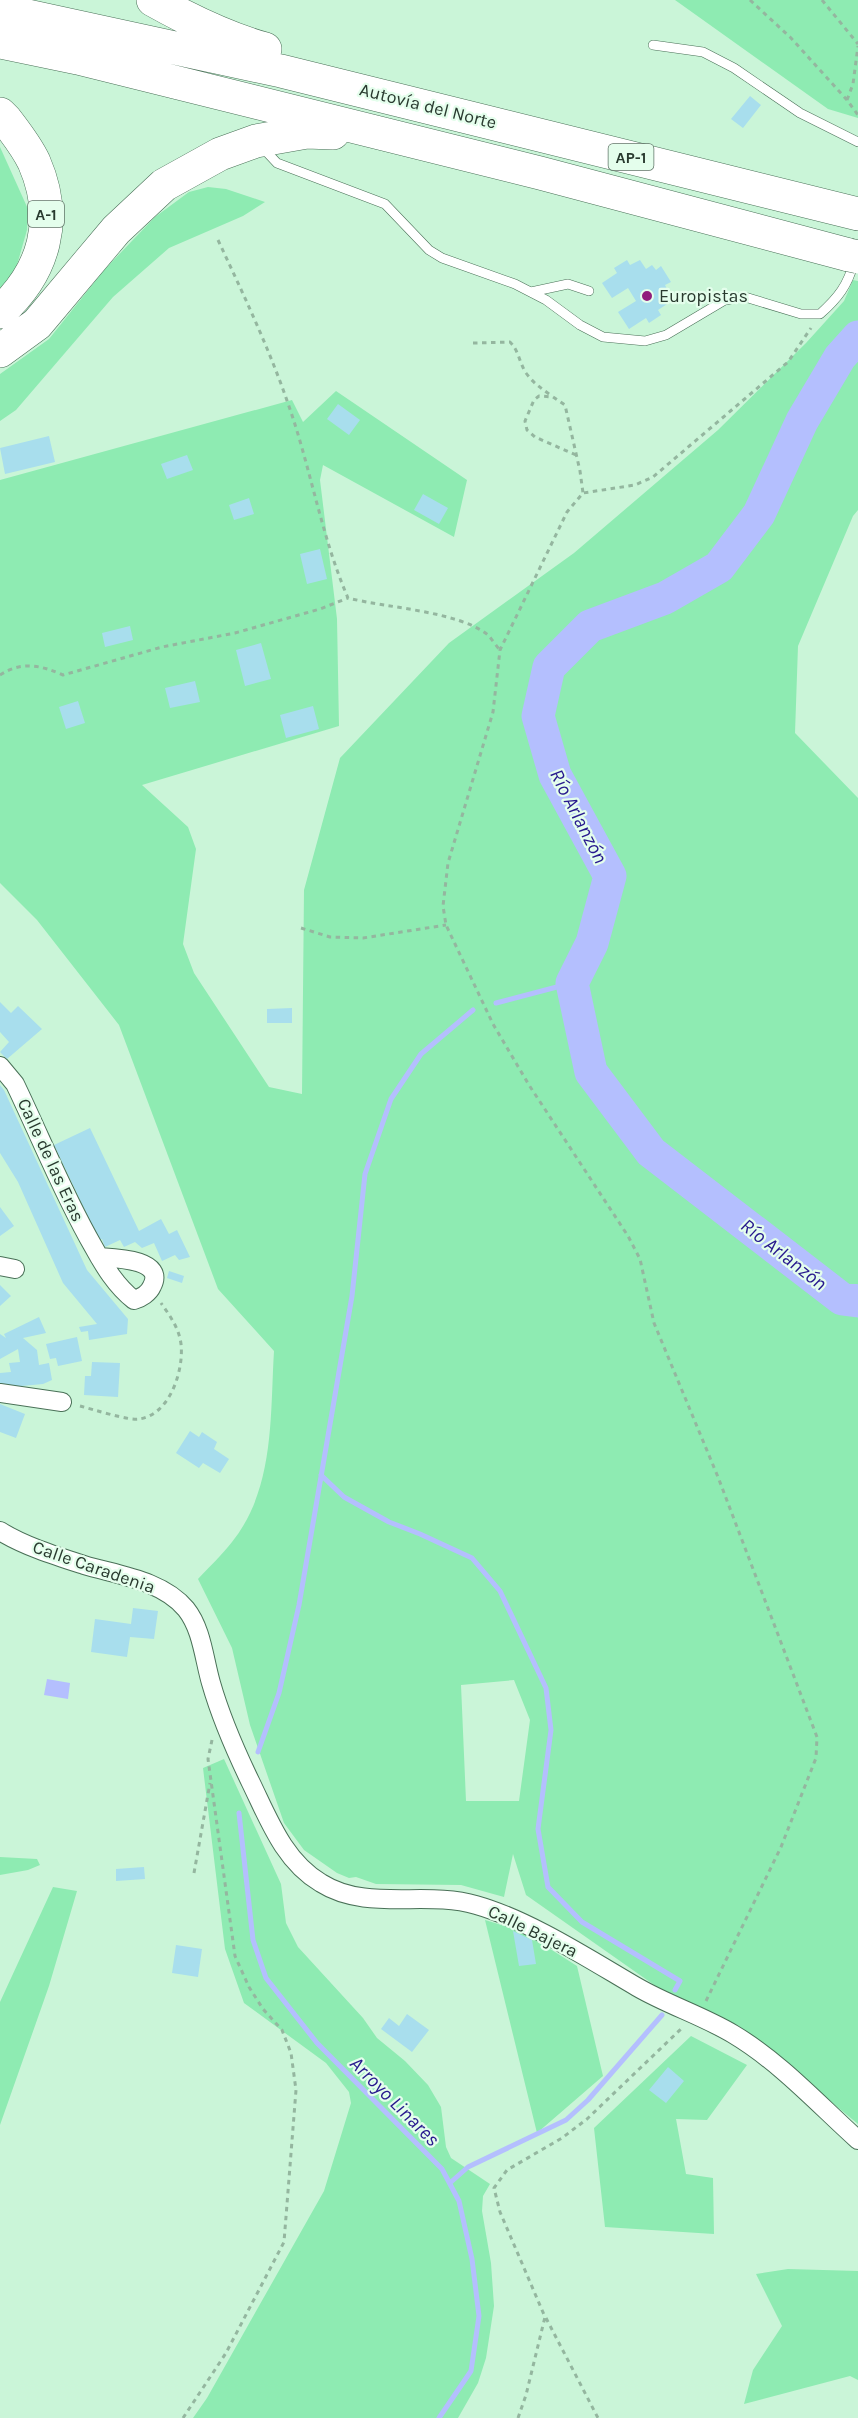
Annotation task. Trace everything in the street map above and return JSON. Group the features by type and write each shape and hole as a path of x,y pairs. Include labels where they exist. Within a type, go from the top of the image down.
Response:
{"highway":[{"path":"153,0 191,21 246,44 377,82 410,101"},
{"name":"Autovía del Norte","path":"0,10 410,101 855,213"},
{"name":"Autovía del Norte","path":"0,42 78,58 540,172 855,253"},
{"name":"A-1","path":"0,114 34,162 44,192 46,212 45,238 34,271 22,289 0,312"},
{"path":"0,351 37,324 116,230 156,191 220,154 256,141 307,132 328,134 355,127"}],"street":[{"name":"Calle de las Eras","path":"0,1066 15,1084 76,1217 99,1257 123,1292 134,1300 140,1299 151,1289"},
{"path":"99,1257 128,1259 145,1264 153,1273 155,1280 151,1289"},
{"path":"0,1393 62,1402"},
{"name":"Calle Caradenia","path":"0,1531 44,1551 153,1585 171,1596 185,1608 196,1625 219,1710"},
{"name":"Calle Bajera","path":"219,1710 233,1747 284,1847 301,1868 322,1884 363,1898 441,1898 474,1904 500,1913 655,1997 733,2034 765,2056 858,2140"}],"lane":[{"path":"653,45 703,52 734,68 800,113 858,142"},
{"path":"256,141 277,163 385,204 429,250 442,258 531,292 580,325 603,337 645,341 666,335 725,300 745,297 801,314 820,314 838,298 850,278 855,253"},
{"path":"531,292 568,284 589,291"}],"path":[{"path":"750,0 791,38 848,99 858,115"},
{"path":"822,0 858,45 854,84 848,99"},
{"path":"218,240 257,323 297,430 338,575 348,598"},
{"path":"598,2418 545,2317 501,2212 494,2188 507,2170 562,2138 587,2119 696,2015 710,1995 781,1846 816,1758 818,1737 718,1477 654,1323 640,1260 628,1236 493,1024 446,926 442,906 448,863 493,712 500,650 567,512 583,493 635,485 653,477 788,362 820,314"},
{"path":"473,342 510,342 517,349 525,371 535,384 565,405 583,493"},
{"path":"553,397 540,396 534,400 525,421 526,430 535,437 576,455"},
{"path":"0,675 11,668 23,665 43,666 63,675 162,647 234,633 320,609 348,598 375,605 448,617 488,635 500,650"},
{"path":"301,928 330,937 363,938 446,926"},
{"path":"62,1402 139,1419 156,1411 168,1398 174,1388 182,1362 181,1343 174,1322 151,1289"},
{"path":"183,2418 226,2353 284,2242 296,2090 291,2053 282,2030 263,2009 249,1987 235,1956 208,1759 219,1710"},
{"path":"194,1873 211,1779"},
{"path":"518,2418 545,2317"}],"green space":[{"path":"675,0 858,0 858,118 828,109"},
{"path":"0,147 28,209 27,230 15,272 0,289"},
{"path":"208,187 226,189 265,202 243,216 169,248 113,297 16,410 0,421 0,374 49,339 105,269 155,217 189,192"},
{"path":"853,280 858,281 858,510 853,516 798,646 795,733 858,798 858,2124 739,2026 657,1987 526,1895 513,1854 504,1897 461,1885 376,1884 337,1873 304,1850 284,1823 250,1725 232,1648 198,1579 232,1542 246,1521 256,1499 268,1451 274,1351 218,1289 119,1025 37,920 0,883 0,480 292,400 303,422 336,391 467,480 454,537 323,465 320,480 337,619 339,726 142,785 188,827 196,849 183,944 194,973 269,1087 302,1094 304,890 340,758 449,643 574,553 718,430 806,343 844,301","holes":["514,1680 530,1720 519,1801 466,1801 461,1685"]},
{"path":"224,1759 281,1884 286,1923 298,1947 363,2018 377,2038 405,2061 428,2085 441,2107 446,2147 451,2158 490,2184 483,2196 482,2211 491,2263 494,2306 486,2358 478,2383 458,2418 193,2418 207,2398 324,2191 351,2103 349,2092 326,2063 244,2003 225,1949 203,1768"},
{"path":"0,1857 37,1859 40,1865 28,1870 0,1875"},
{"path":"53,1887 77,1891 49,1986 0,2125 0,2002"},
{"path":"485,1920 522,1931 577,1966 603,2076 537,2133"},
{"path":"691,2036 747,2065 707,2120 676,2119 686,2174 713,2178 714,2234 605,2227 594,2128"},
{"path":"788,2269 858,2271 858,2380 850,2376 744,2404 753,2370 782,2326 756,2274"}],"water":[{"path":"47,1679 70,1683 68,1699 44,1695"}],"building":[{"path":"750,96 761,105 743,128 731,119"},
{"name":"Europistas","path":"627,260 630,265 640,260 646,269 652,265 656,270 661,266 671,282 665,285 667,289 660,293 667,304 658,310 661,315 649,323 646,318 629,329 618,312 636,301 628,288 612,298 602,283 617,273 614,268"},
{"path":"338,404 360,420 349,435 327,419"},
{"path":"49,436 55,462 5,474 0,448"},
{"path":"187,455 193,470 167,479 161,464"},
{"path":"423,494 448,508 439,524 414,510"},
{"path":"249,498 254,514 234,520 229,505"},
{"path":"320,549 327,579 307,584 300,554"},
{"path":"130,626 133,640 105,647 102,633"},
{"path":"261,643 271,679 245,686 236,650"},
{"path":"195,681 200,702 170,708 165,688"},
{"path":"78,701 85,723 66,729 59,707"},
{"path":"313,706 319,729 286,738 280,715"},
{"path":"0,1002 11,1013 18,1006 42,1029 7,1059 0,1052 9,1042 0,1032"},
{"path":"292,1008 292,1023 267,1023 267,1009"},
{"path":"0,1085 87,1270 128,1319 127,1334 89,1340 88,1331 81,1332 79,1327 97,1324 63,1283 18,1182 0,1153"},
{"path":"90,1128 139,1231 161,1219 169,1234 177,1230 190,1257 179,1260 175,1255 162,1261 154,1243 142,1248 135,1242 124,1247 120,1240 105,1247 102,1239 99,1240 54,1145"},
{"path":"0,1207 14,1226 0,1236"},
{"path":"169,1271 184,1276 182,1283 167,1278"},
{"path":"0,1285 11,1296 0,1306"},
{"path":"39,1317 46,1333 23,1338 37,1350 39,1365 49,1363 52,1380 43,1384 0,1388 0,1373 11,1372 9,1363 20,1362 18,1349 0,1359 0,1334 6,1338 4,1334"},
{"path":"77,1337 82,1361 58,1366 56,1358 50,1359 46,1344"},
{"path":"92,1362 120,1363 118,1397 84,1395 85,1376 91,1376"},
{"path":"0,1404 25,1414 16,1438 0,1432"},
{"path":"190,1431 199,1437 202,1432 217,1442 214,1449 229,1459 220,1473 203,1463 199,1468 176,1453"},
{"path":"133,1608 158,1611 154,1639 130,1637 127,1657 91,1652 95,1619 131,1624"},
{"path":"144,1867 145,1879 116,1881 116,1869"},
{"path":"513,1931 532,1940 536,1964 519,1966"},
{"path":"176,1945 202,1949 198,1977 172,1973"},
{"path":"407,2014 429,2030 412,2052 381,2029 389,2018 399,2026"},
{"path":"668,2067 684,2081 666,2103 649,2090"}],"waterway":[{"name":"Río Arlanzón","path":"858,337 840,357 802,421 759,514 719,567 665,598 590,626 549,667 538,716 555,775 610,876 592,943 572,983 591,1072 651,1152 842,1299 858,1301"},
{"path":"496,1003 572,983"},
{"path":"258,1752 279,1693 299,1605 352,1296 365,1174 391,1099 421,1054 473,1010"},
{"path":"321,1475 344,1497 389,1522 472,1558 500,1591 546,1688 551,1730 538,1829 548,1887 582,1922 680,1981 675,1990"},
{"name":"Arroyo Linares","path":"239,1813 253,1940 266,1978 317,2043 442,2169 459,2201 472,2259 479,2316 471,2371 439,2418"},
{"path":"451,2182 468,2167 566,2120 588,2100 662,2015"}],"place":[{"name":"Europistas","path":"647,296"}]}
